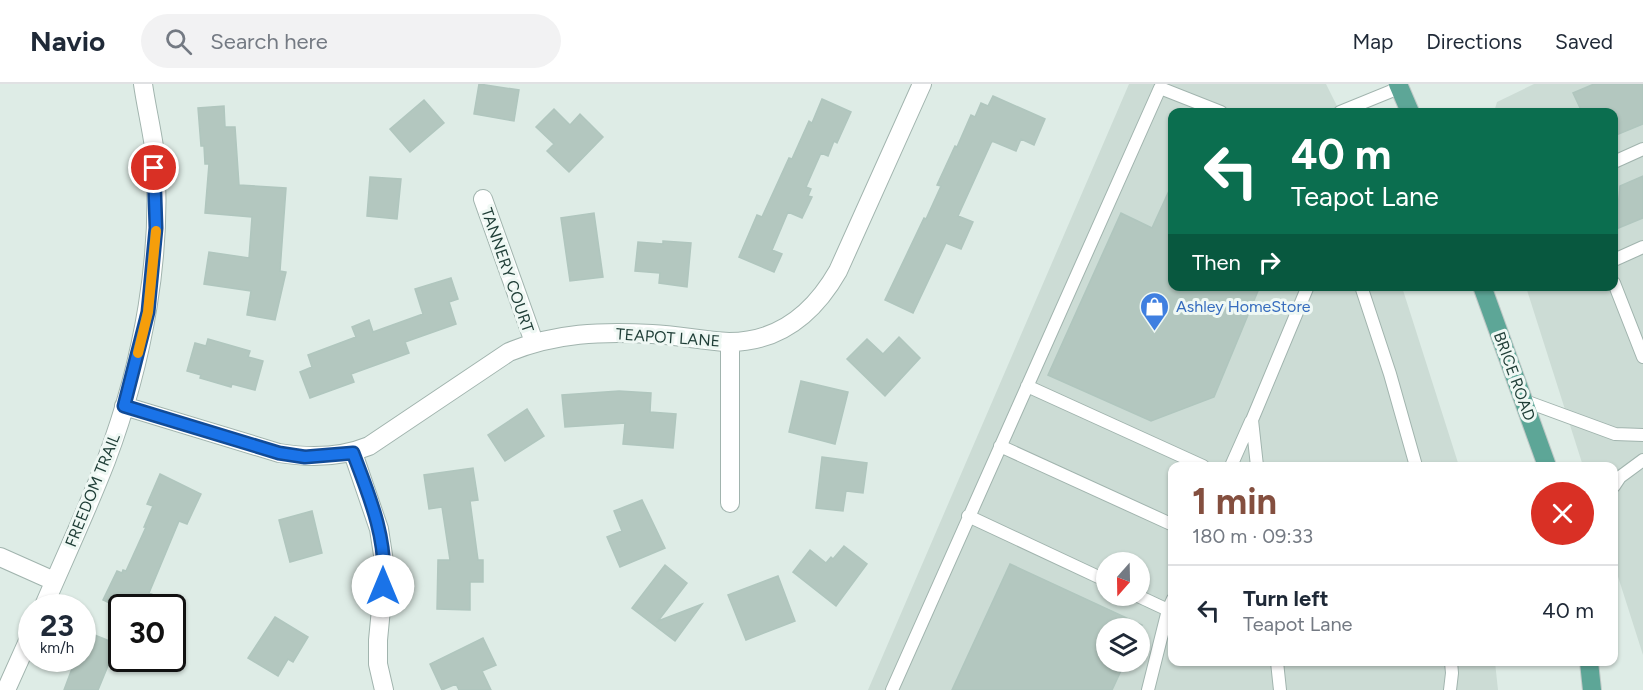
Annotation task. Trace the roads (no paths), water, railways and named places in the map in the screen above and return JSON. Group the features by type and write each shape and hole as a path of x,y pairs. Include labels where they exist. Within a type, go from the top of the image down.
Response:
{"main road":[{"path":"1398,86 1408,108"},
{"name":"BRICE ROAD","path":"1484,291 1546,462"},
{"path":"1590,666 1592,690"}],"street":[{"name":"FREEDOM TRAIL","path":"49,594 106,461 124,406 148,312 156,228 154,147 142,84"},
{"name":"TEAPOT LANE","path":"124,406 279,453 305,457 353,453 393,431 509,352 534,342 568,336 609,333 654,334 730,342 754,339 775,332 809,311 825,293 838,271 922,84"},
{"name":"TANNERY COURT","path":"483,199 534,342"},
{"path":"730,342 730,503"},
{"path":"353,453 379,529 385,568 378,640 378,664 384,690"},
{"path":"0,557 54,581"},
{"path":"6,690 18,663"}],"lane":[{"path":"1349,108 1398,86"},
{"path":"892,690 1160,88 1211,108"},
{"path":"1618,160 1643,150"},
{"path":"1618,258 1643,247 1643,238"},
{"path":"1233,462 1306,291"},
{"path":"1363,291 1390,374 1415,462"},
{"path":"1617,291 1643,357"},
{"path":"1027,386 1194,462"},
{"path":"1525,401 1615,434 1643,435"},
{"path":"1252,420 1257,462"},
{"path":"1000,446 1168,523"},
{"path":"1618,480 1643,460"},
{"path":"969,516 1096,576"},
{"path":"1150,599 1168,604"},
{"path":"1148,690 1168,616"},
{"path":"1277,666 1280,690"},
{"path":"1450,690 1451,666"}],"place":[{"name":"Ashley HomeStore","path":"1155,332"}]}
